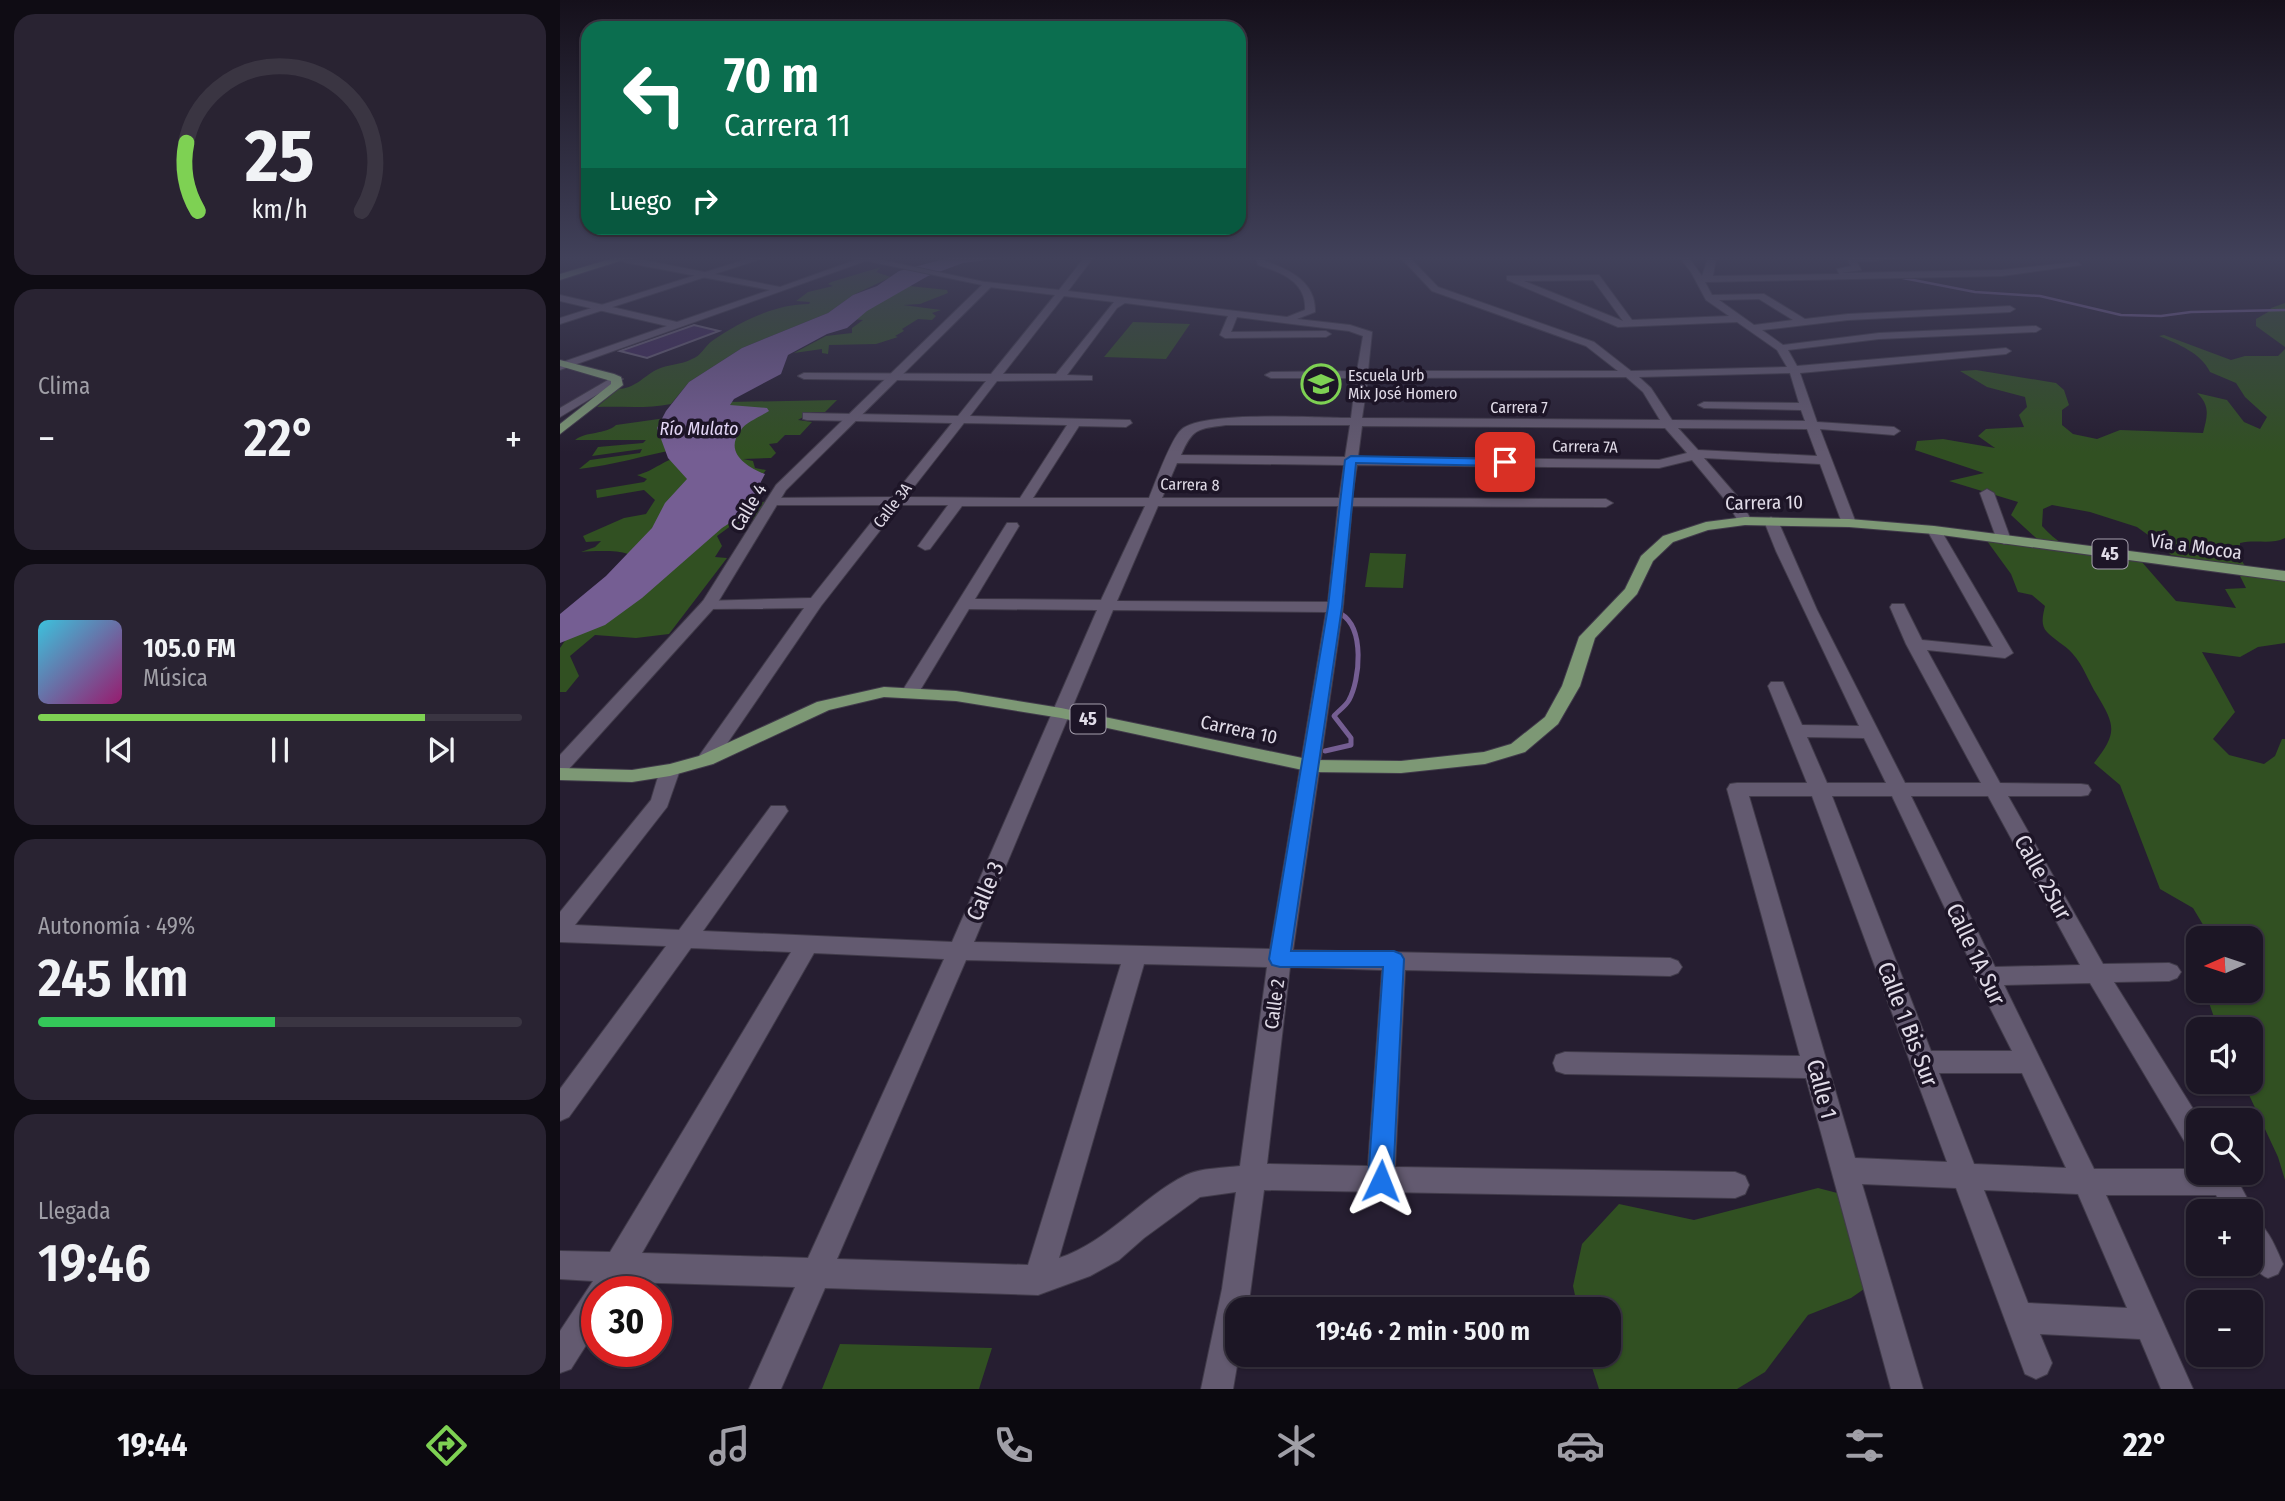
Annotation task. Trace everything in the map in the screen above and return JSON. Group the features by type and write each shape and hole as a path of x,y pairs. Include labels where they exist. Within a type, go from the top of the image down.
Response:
{"main road":[{"path":"560,430 618,385 617,379 562,365"},
{"name":"Carrera 10","path":"560,774 632,776 670,771 706,760 823,706 875,694 910,692 956,696 1061,713 1312,766 1402,767 1441,765 1485,758 1518,748 1552,720 1572,686 1587,637 1632,591 1646,559 1668,539 1706,526 1745,521 1849,523 1934,530"},
{"name":"Vía a Mocoa","path":"1934,530 2285,576"}],"street":[{"path":"664,323 677,326"},
{"path":"562,365 686,323"},
{"name":"Calle 4","path":"560,767 709,604 781,488 949,323"},
{"name":"Calle 3A","path":"706,760 815,603 1037,323"},
{"path":"1059,378 1101,323"},
{"path":"1230,323 1225,335 1366,332"},
{"path":"1306,323 1366,332"},
{"path":"1530,323 1590,344 1647,390 1668,423 1732,499 1745,521"},
{"path":"1615,323 1662,323"},
{"path":"1743,323 1781,348 1794,370 1849,523"},
{"path":"1751,328 1796,323"},
{"path":"1857,323 1879,336"},
{"path":"1968,323 1981,331"},
{"path":"1781,348 1879,336 2036,329"},
{"name":"Calle 2","path":"1217,1389 1237,1289 1280,959 1335,607 1366,332"},
{"path":"1270,375 1628,374 1794,370 2006,351"},
{"path":"804,376 1088,378"},
{"path":"560,414 617,379"},
{"path":"1704,405 1806,407"},
{"path":"807,416 1126,423"},
{"name":"Carrera 7","path":"1226,421 1668,423 1812,425 1894,430"},
{"name":"Calle 3","path":"765,1389 1185,432 1190,428 1226,421"},
{"path":"1025,500 1075,422"},
{"name":"Carrera 7A","path":"1174,459 1659,464 1676,462 1695,454 1825,460"},
{"path":"1987,493 2004,540"},
{"path":"925,546 960,500"},
{"name":"Carrera 8","path":"774,501 1606,503"},
{"name":"Calle 1A Sur","path":"1770,521 1792,578 1871,732 2087,1182 2177,1389"},
{"path":"910,692 1012,526"},
{"path":"1914,644 2005,653 1934,530"},
{"path":"709,604 815,603"},
{"path":"965,604 1335,607"},
{"name":"Calle 2Sur","path":"1898,607 1914,644 2097,975 2186,1120"},
{"name":"Calle 1 Bis Sur","path":"1777,686 1820,790 2036,1363"},
{"path":"1797,731 1871,732"},
{"path":"560,931 660,802 670,771"},
{"name":"Calle 1","path":"1820,790 1737,789 1907,1389"},
{"path":"1820,790 2081,790"},
{"path":"560,1109 778,811"},
{"path":"560,931 683,940 959,951 1670,967"},
{"path":"613,1276 807,945"},
{"path":"1038,1280 1135,956"},
{"path":"1381,1181 1394,959"},
{"path":"1986,976 2169,972"},
{"path":"1923,1062 2028,1062"},
{"path":"1565,1063 1817,1067"},
{"path":"1844,1170 2087,1182 2186,1178"},
{"path":"560,1265 1038,1280 1080,1266 1109,1250 1134,1228 1194,1185 1250,1177 1735,1185"},
{"path":"2263,1255 2268,1264"},
{"path":"2020,1318 2150,1324"},
{"path":"560,1358 581,1326"}],"shaded area":[{"path":"565,365 617,379 560,413 560,367"}],"green space":[{"path":"742,323 804,323 742,348 689,382 671,404 597,407 618,389 634,385 661,368 695,358 712,341"},
{"path":"859,323 912,323 895,336 898,337 876,344 829,345 828,354 822,353 822,349 794,353 826,336 852,333 852,328"},
{"path":"1132,323 1190,324 1166,359 1104,357"},
{"path":"2256,323 2285,323 2285,347 2256,326"},
{"path":"2164,335 2231,360 2245,356 2278,356 2285,349 2285,538 2240,543 2240,558 2252,577 2285,580 2285,643 2258,647 2240,657 2202,652 2235,712 2213,739 2229,755 2264,764 2275,756 2282,739 2285,739 2285,1180 2263,1125 2263,1108 2255,1108 2249,1094 2263,1094 2263,1017 2214,1017 2209,1003 2263,1003 2263,926 2204,926 2193,908 2160,889 2120,785 2094,763 2110,737 2108,715 2076,658 2043,626 2045,606 2032,595 2018,592 2011,574 1987,541 2011,542 2049,550 2011,515 2018,502 1949,481 1984,473 1915,450 1917,441 1943,439 1995,448 1978,436 1986,429 2024,427 2019,415 2027,407 2025,397 1987,387 1960,371 1976,370 2056,383 2064,390 2069,405 2062,410 2062,425 2073,434 2097,439 2120,430 2203,433 2207,417 2206,407 2197,393 2227,400 2244,422 2260,429 2267,417 2245,397 2236,383 2210,372 2201,359 2159,336","holes":["2052,505 2090,512 2137,527 2171,555 2223,563 2240,576 2246,588 2225,589 2236,608 2176,601 2141,561 2075,550 2042,526 2043,509"]},
{"path":"837,400 825,412 812,412 798,420 812,422 800,435 785,435 777,443 769,444 776,453 771,458 743,459 753,461 755,468 766,470 742,501 766,502 756,519 732,525 717,536 722,546 715,557 727,558 669,634 636,638 595,635 570,656 579,676 566,692 560,692 560,648 587,609 684,536 728,402"},
{"path":"680,416 677,449 579,469 590,460 640,453 642,449 592,456 598,447 643,443 646,440 575,440 579,437 616,425"},
{"path":"682,457 713,493 628,554 611,551 581,552 595,547 601,541 586,542 583,536 624,518 646,514 655,500 644,490 597,498 596,490 644,482 647,479 637,475"},
{"path":"1370,553 1406,554 1403,588 1365,587"},
{"path":"1818,1188 1845,1195 1867,1287 1851,1298 1808,1315 1765,1372 1737,1389 1599,1389 1592,1367 1621,1367 1621,1297 1575,1297 1573,1286 1582,1244 1619,1204 1694,1220"},
{"path":"840,1344 992,1348 979,1389 822,1389"}],"water":[{"name":"Río Mulato","path":"804,323 853,323 788,355 781,374 734,399 730,405 767,408 769,411 743,427 736,438 736,452 740,458 765,474 751,509 722,528 642,598 605,625 560,643 560,614 606,576 652,528 665,503 687,479 668,458 657,428 666,411 689,382 742,348"}],"building":[{"path":"694,325 719,331 647,358 620,351"}],"waterway":[{"path":"1325,751 1351,745 1351,738 1334,716 1349,700 1358,668 1354,631 1349,621 1341,614"}],"place":[{"name":"Escuela Urb Mix José Homero","path":"1321,384"}],"route":[{"path":"1381,1181 1394,959 1280,959 1335,607 1351,460 1505,462"}]}
